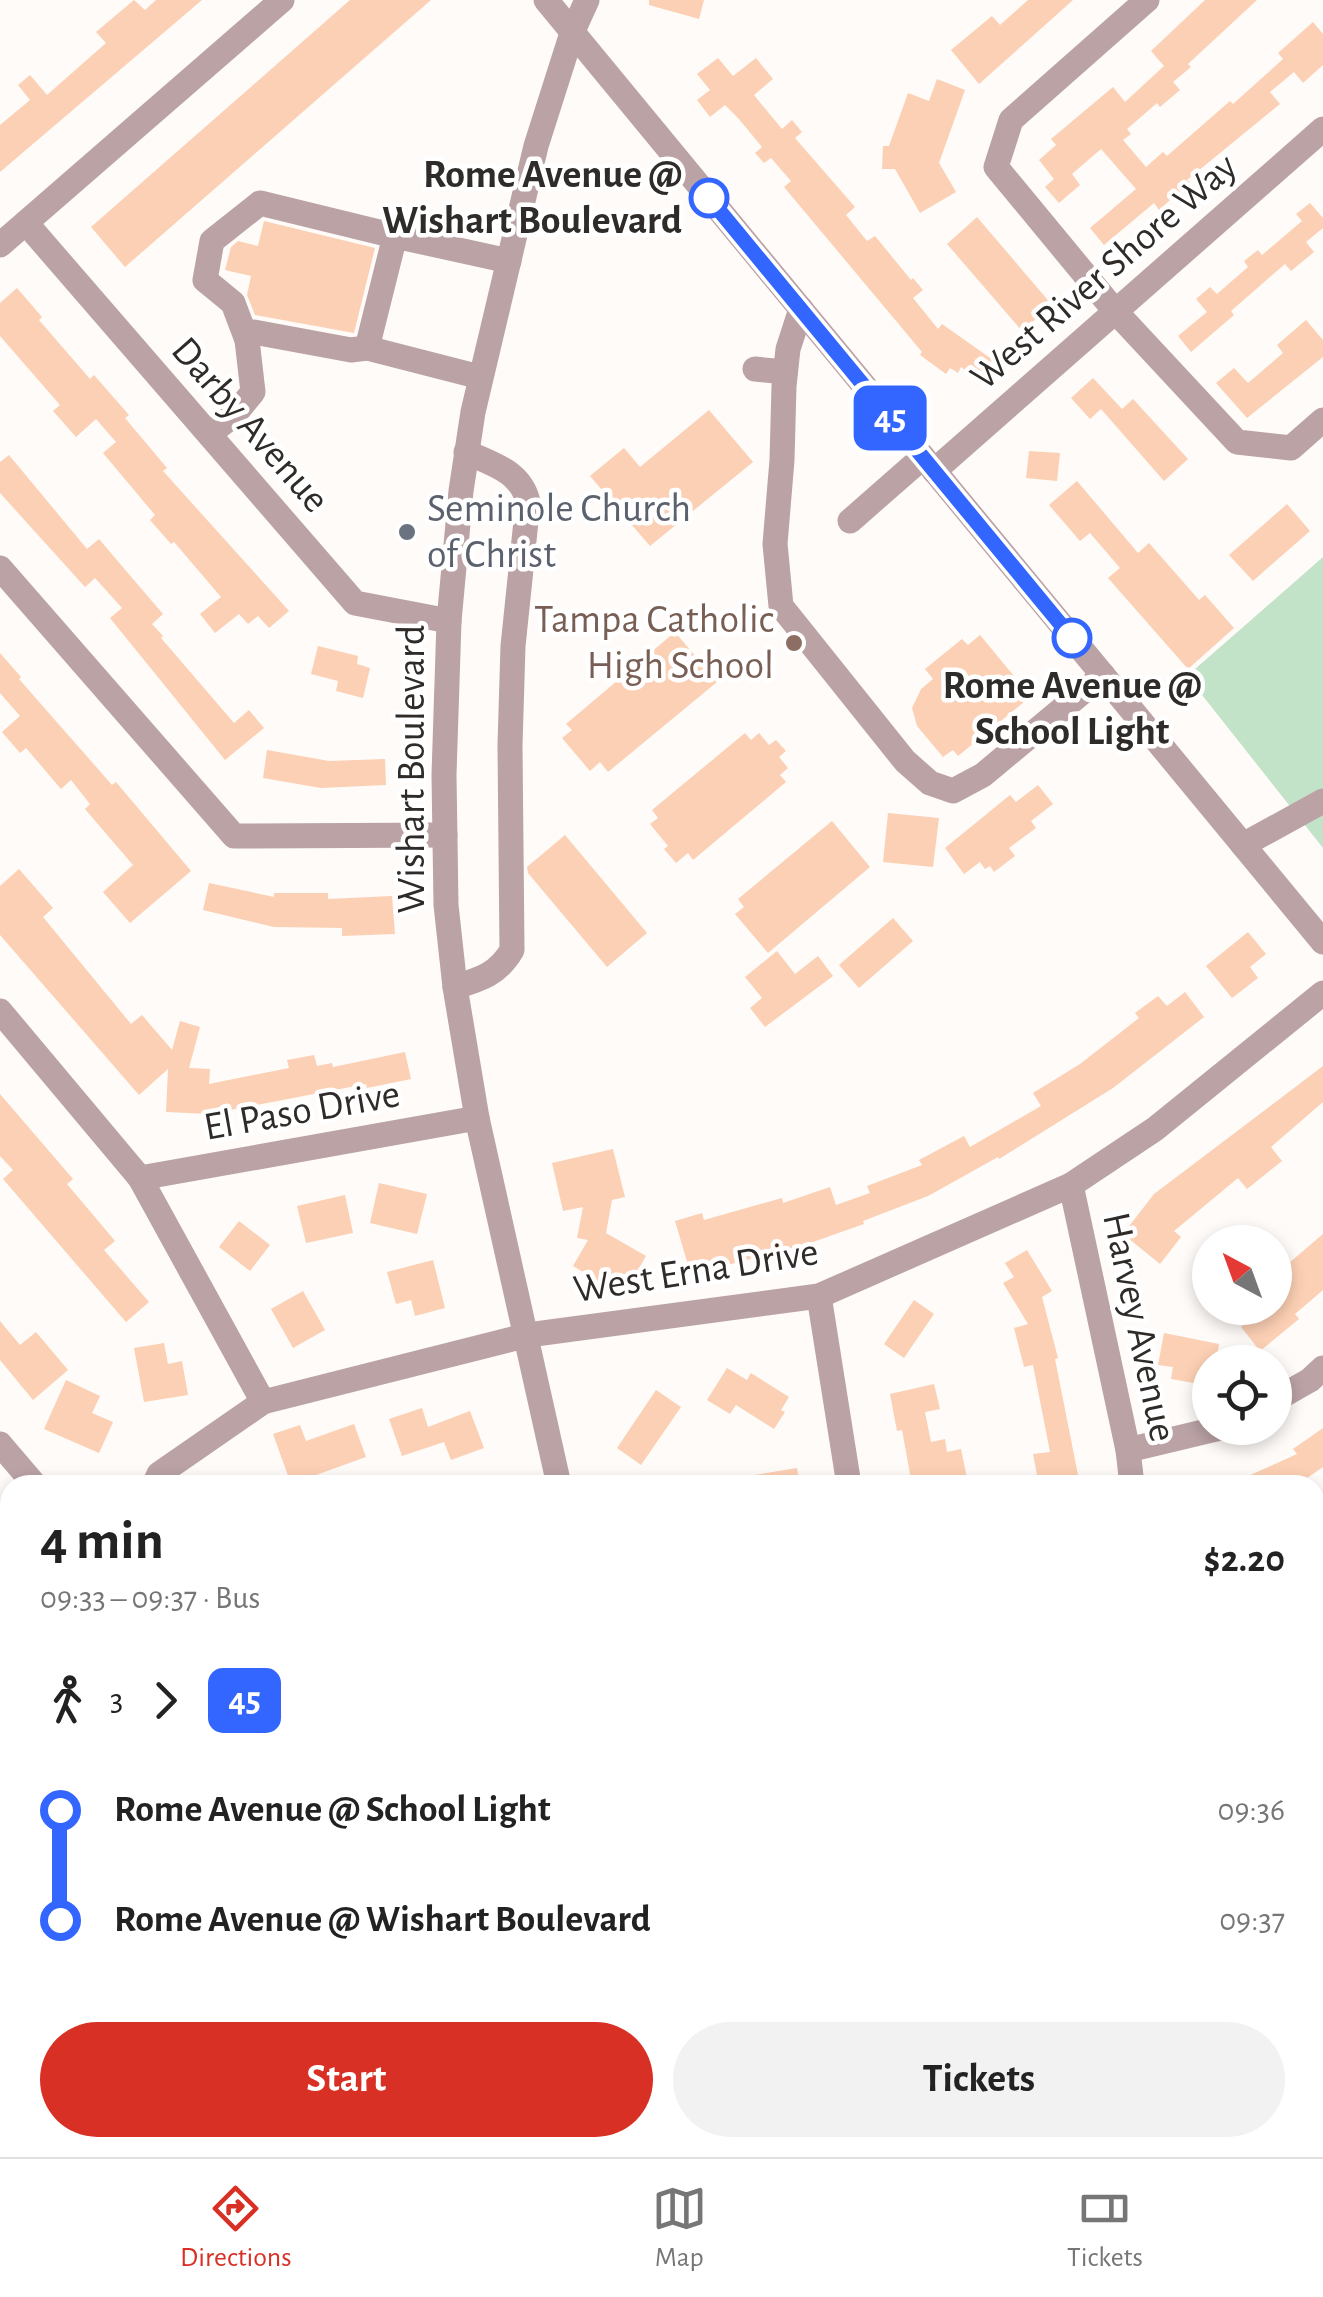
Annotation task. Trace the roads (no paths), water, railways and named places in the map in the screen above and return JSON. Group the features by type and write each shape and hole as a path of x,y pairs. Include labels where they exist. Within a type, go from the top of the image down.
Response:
{"street":[{"path":"0,246 282,0"},
{"path":"546,0 1323,942"},
{"name":"Wishart Boulevard","path":"558,1475 477,1118 454,987 446,905 445,835 449,622 466,452 480,376 536,146 572,33 587,0"},
{"path":"1147,0 1011,120 996,167 1115,312 1237,442 1291,448 1323,420"},
{"name":"West River Shore Way","path":"850,521 928,464 1115,312 1323,129"},
{"path":"209,434 235,414 253,392 247,340 233,303 205,280 212,241 260,203 508,261"},
{"name":"Darby Avenue","path":"26,222 355,603 449,622"},
{"path":"366,348 395,236"},
{"path":"801,309 785,372 774,544 781,606 905,762 930,783 953,791 982,775 1103,675"},
{"path":"247,340 254,332 351,350 366,348 480,376"},
{"path":"755,369 785,372"},
{"path":"454,987 490,976 502,967 512,950 512,666 528,502 525,490 511,472 466,452"},
{"path":"0,568 234,836 445,835"},
{"path":"1243,845 1323,800"},
{"name":"West Erna Drive","path":"159,1475 263,1402 528,1335 820,1296 1071,1184 1155,1129 1323,994"},
{"path":"5,1029 140,1178 263,1402"},
{"name":"El Paso Drive","path":"140,1178 477,1118"},
{"name":"Harvey Avenue","path":"1071,1184 1131,1475"},
{"path":"820,1296 847,1475"},
{"path":"1292,1390 1323,1368"},
{"path":"1128,1450 1192,1435"},
{"path":"0,1444 26,1475"}],"place":[{"name":"Rome Avenue @ Wishart Boulevard","path":"709,198"},
{"name":"Seminole Church of Christ","path":"407,532"},
{"name":"Rome Avenue @ School Light","path":"1072,638"},
{"name":"Tampa Catholic High School","path":"794,643"}]}
